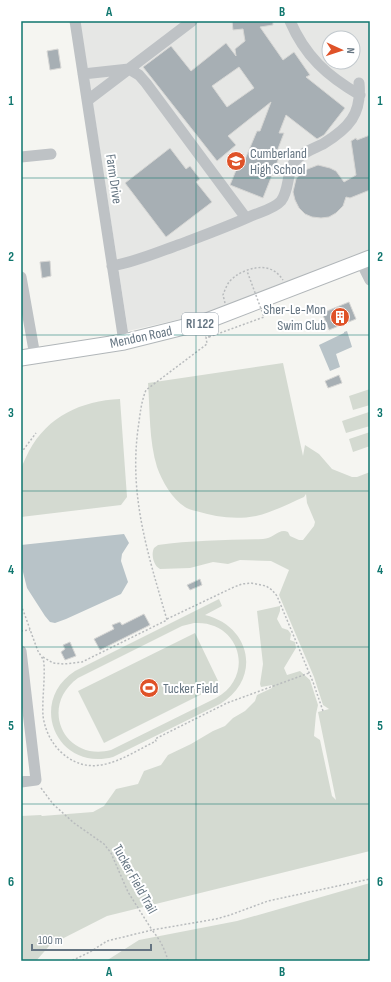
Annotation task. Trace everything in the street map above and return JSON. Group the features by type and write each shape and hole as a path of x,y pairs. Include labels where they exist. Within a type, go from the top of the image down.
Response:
{"main road":[{"name":"Mendon Road","path":"28,357 124,342 204,322 366,260"}],"street":[{"name":"Farm Drive","path":"75,21 124,342"},
{"path":"88,100 192,21"},
{"path":"290,21 303,47 314,61 342,85 360,95"},
{"path":"83,74 129,69 139,76 146,83 246,218"},
{"path":"112,266 130,263 246,218 274,206 281,201 285,192 289,171 293,163 299,157 330,139 350,122 356,113 360,95 358,83"},
{"path":"21,157 51,154"},
{"path":"366,260 370,280"},
{"path":"21,278 28,357"},
{"path":"21,651 36,780 21,782"}],"path":[{"path":"226,308 223,295 226,287 231,279 247,270 260,267 274,270 286,286"},
{"path":"167,620 145,542 136,486 136,448 142,400 146,390 207,344 206,337 264,317 247,270"},
{"path":"206,329 209,337"},
{"path":"21,453 36,433"},
{"path":"42,657 53,663 64,664 82,662 234,587 251,583 266,586 277,596 314,682 323,711"},
{"path":"21,605 44,664 43,715 48,734 64,754 76,762 89,766 114,762 156,741 155,739 227,703 309,673"},
{"path":"21,631 30,630"},
{"name":"Tucker Field Trail","path":"36,780 48,800 74,824 104,844 111,853 128,892 152,930 107,941 90,952 71,961"},
{"path":"168,961 166,952 152,930 230,916 268,901 370,880"}],"shaded area":[{"name":"Cumberland High School","path":"80,21 367,21 370,30 370,250 227,306 194,316 128,331"},
{"path":"347,331 352,347 336,354 340,367 330,371 319,345"},
{"path":"283,363 303,456 305,445 319,454 332,469 352,477 357,477 370,472 370,851 107,916 50,945 36,961 21,961 21,816 93,812 104,806 116,789 138,784 144,771 161,765 168,755 225,726 233,718 245,711 255,701 257,695 272,688 272,685 261,687 260,684 263,664 257,611 280,606 277,619 282,628 288,630 291,634 290,640 295,642 296,648 284,668 287,675 300,671 310,680 318,705 314,736 320,740 332,796 336,800 318,712 329,709 323,705 314,677 279,595 289,570 271,561 240,560 228,564 213,562 190,568 160,569 154,562 153,556 153,550 158,545 210,540 267,539 282,531 288,532 290,536 299,540 303,540 314,526 315,522 307,503 306,494 304,497 274,510 248,517 233,518 218,516 187,508 180,504 168,489 159,472 154,457 151,436 148,383"},
{"path":"370,389 370,405 353,410 349,396"},
{"path":"120,399 127,497 121,505 21,517 20,482 23,463 29,451 46,428 67,413 79,407 106,400"},
{"path":"369,412 370,426 346,433 342,421"},
{"path":"370,432 370,446 353,452 349,439"},
{"path":"124,534 129,543 122,554 121,561 128,582 121,594 66,619 55,623 50,622 27,588 21,564 21,545"},
{"path":"219,599 222,606 205,615 221,621 233,630 241,641 246,654 246,668 242,681 233,693 220,704 113,757 93,759 77,754 64,745 55,731 51,716 53,700 61,684 75,671","holes":["194,623 210,624 222,630 232,640 237,651 239,664 236,677 228,688 216,698 111,750 95,752 81,748 70,740 62,729 59,717 60,703 66,690 78,678 182,626"]},
{"name":"Tucker Field","path":"195,633 220,685 104,743 78,691"},
{"path":"370,883 370,961 106,961 139,940 237,921"}],"building":[{"name":"Cumberland High School","path":"232,21 273,21 273,25 260,27 283,60 294,52 310,75 306,77 345,108 324,135 317,139 286,115 279,133 284,133 276,154 280,155 263,198 230,185 239,163 243,164 257,131 260,131 271,102 228,136 236,145 217,161 143,67 171,46 191,71 226,43 236,56 235,49 245,41 243,29 233,30","holes":["239,67 254,88 227,107 212,86"]},
{"path":"58,49 61,68 50,70 47,51"},
{"path":"370,135 370,190 350,198 346,197 343,206 329,217 312,217 305,214 299,208 293,192 296,179 300,174 305,170 318,165 336,171 344,182 356,175 351,141 356,138 357,140"},
{"path":"170,148 186,169 190,166 200,179 196,182 212,202 166,237 125,183"},
{"path":"50,261 51,276 42,278 40,262"},
{"name":"Sher-Le-Mon Swim Club","path":"349,302 356,319 329,330 322,313"},
{"path":"339,375 342,383 328,388 325,381"},
{"path":"200,579 202,585 190,590 187,585"},
{"path":"144,614 150,625 100,650 94,639 114,629 112,625 120,622 122,625"},
{"path":"70,642 76,656 65,660 61,652 65,649 63,645"}],"place":[{"name":"Cumberland High School","path":"236,161"},
{"name":"Sher-Le-Mon Swim Club","path":"340,317"},
{"name":"Tucker Field","path":"149,688"}]}
